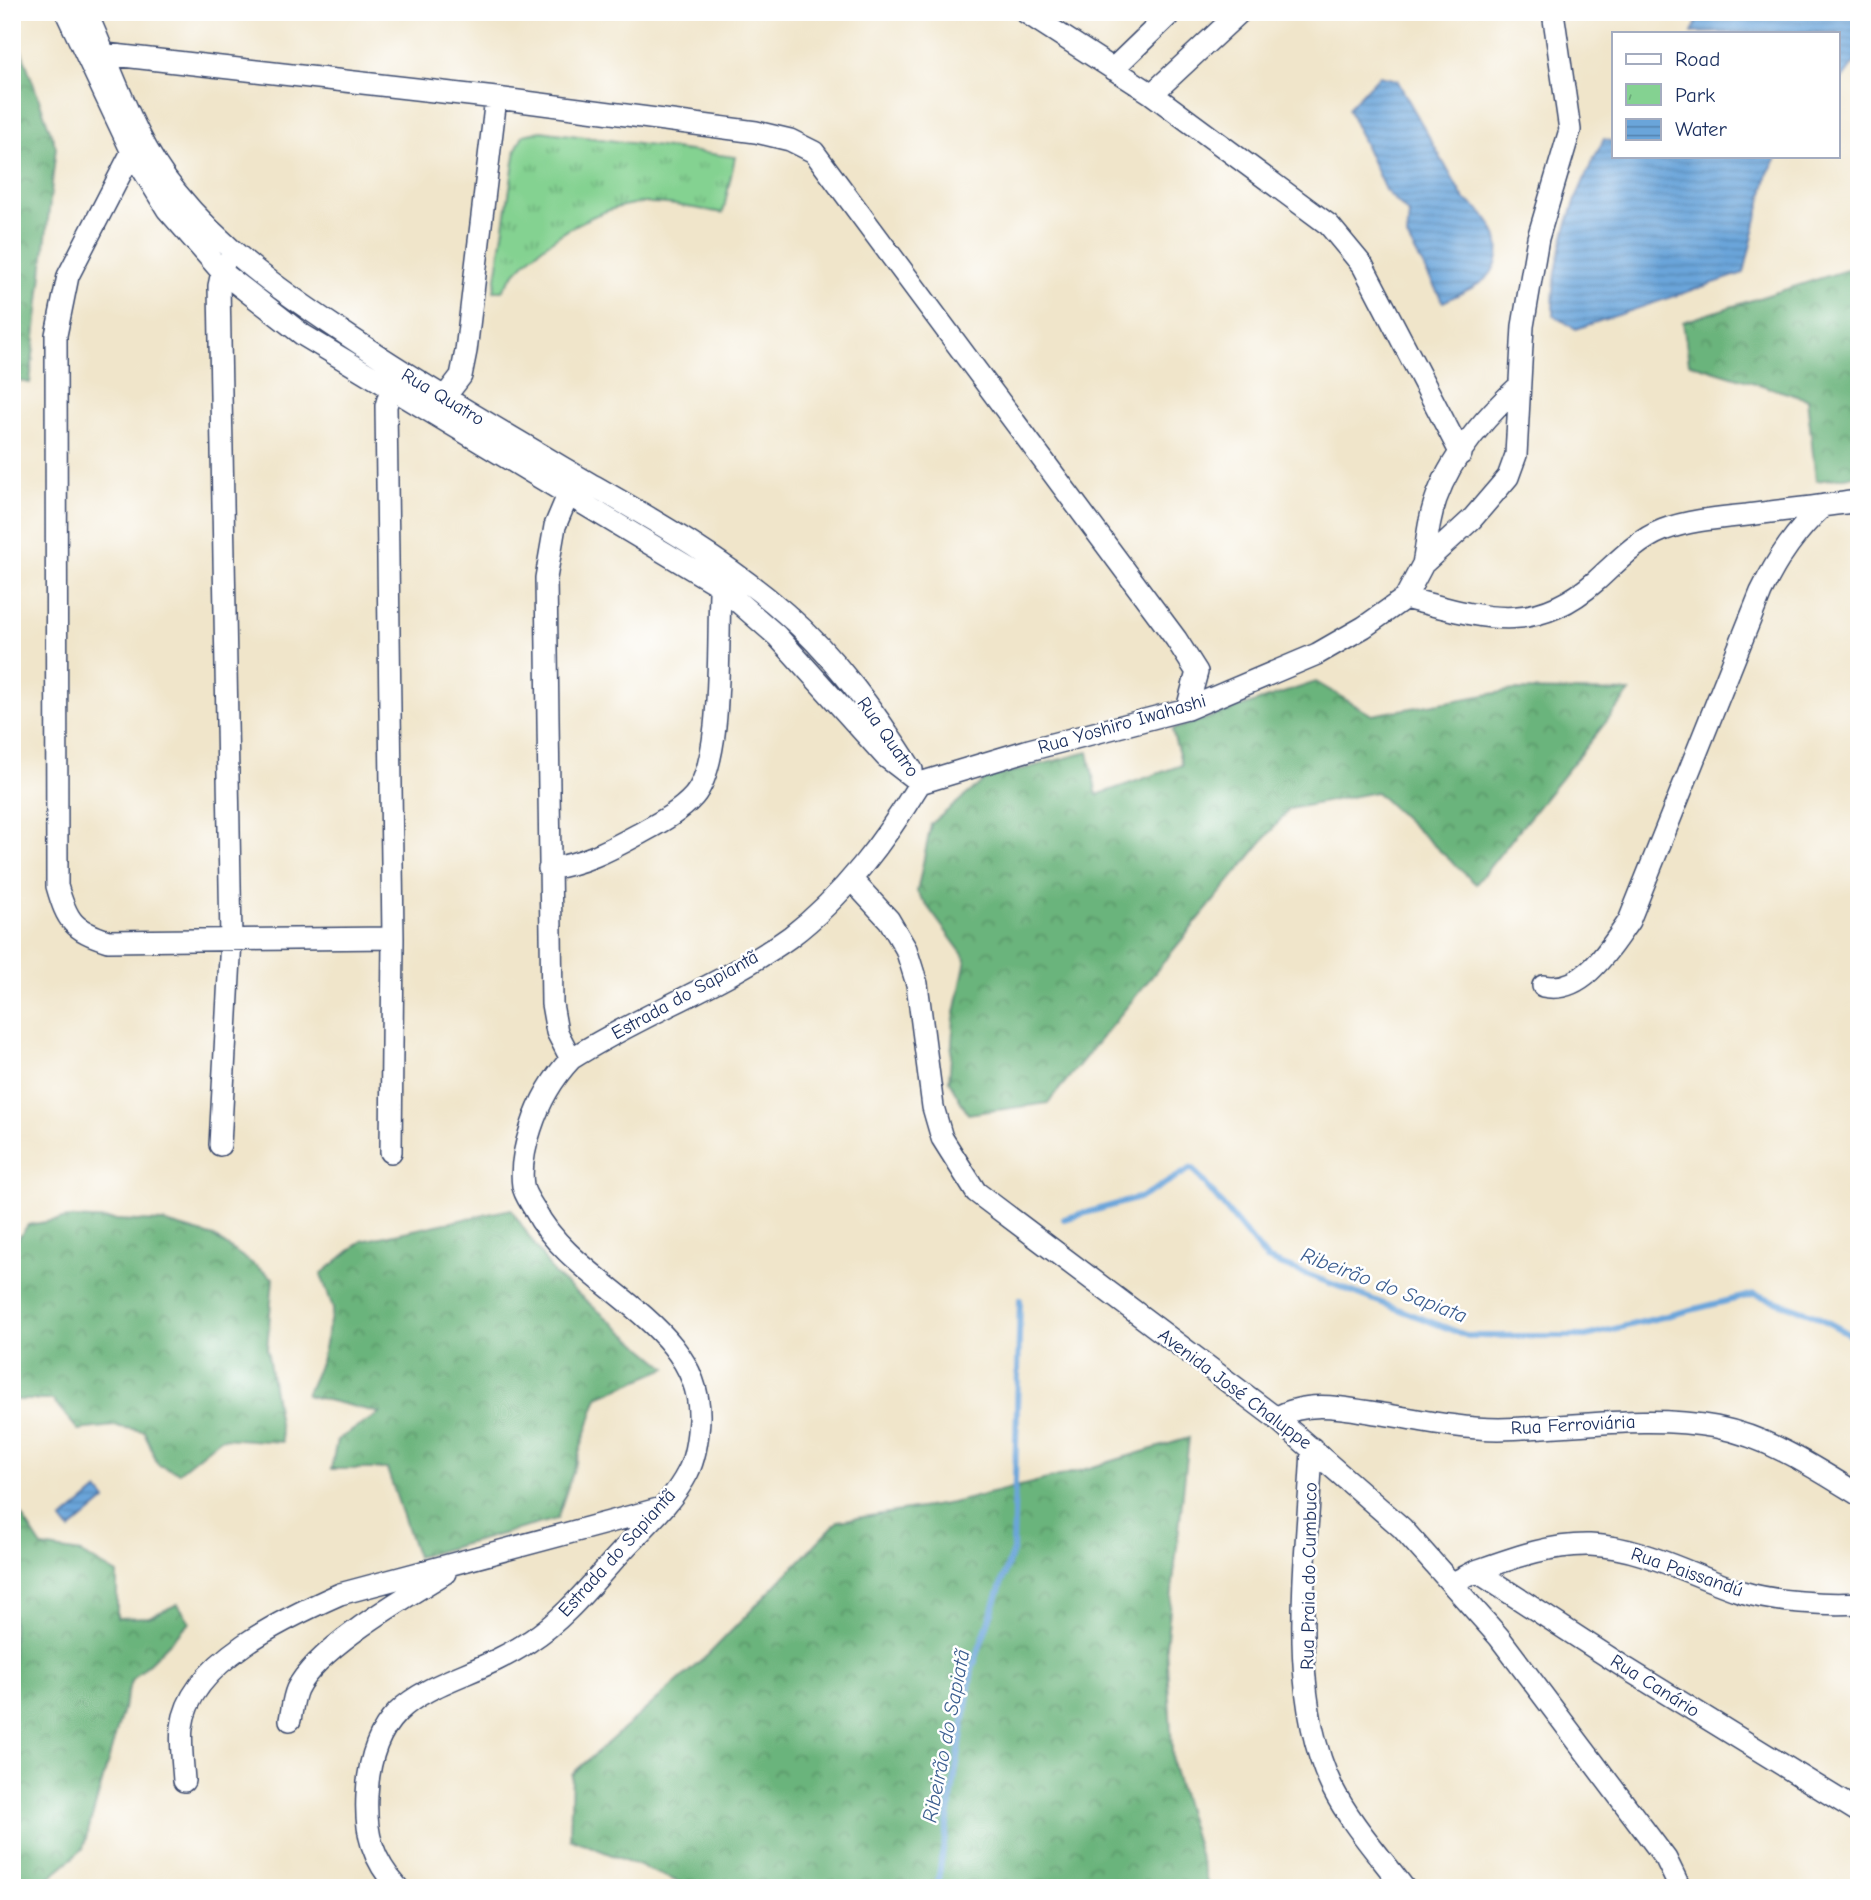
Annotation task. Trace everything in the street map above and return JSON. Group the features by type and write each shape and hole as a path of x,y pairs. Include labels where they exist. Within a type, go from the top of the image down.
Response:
{"street":[{"name":"Rua Quatro","path":"66,12 167,209 222,272 303,335 393,378 444,398 720,586 777,636 886,757 920,783"},
{"name":"Rua Quatro","path":"86,12 105,54 136,145 228,247 270,284 393,378 572,484 723,563 787,614 826,654 894,742 920,783"},
{"path":"1025,12 1152,94 1329,225 1363,266 1461,454"},
{"path":"1113,69 1171,12"},
{"path":"1152,94 1240,12"},
{"path":"1423,564 1472,519 1507,477 1516,455 1523,326 1538,238 1570,130 1553,12"},
{"path":"105,54 496,98 756,132 790,140 814,152 1176,639 1197,672 1187,709"},
{"path":"444,398 461,376 466,351 496,98"},
{"path":"136,145 68,276 56,335 57,886 65,912 81,933 108,941 393,938"},
{"path":"220,1145 231,939 219,286 228,247"},
{"path":"391,1152 393,938 386,406 393,378"},
{"path":"1519,386 1487,415 1441,488 1430,519 1423,564 1405,598 1478,615 1519,619 1549,611 1581,595 1639,543 1662,530 1695,521 1859,501"},
{"path":"571,1059 556,1032 552,1003 546,578 555,526 572,484"},
{"path":"1543,986 1555,988 1581,977 1604,957 1629,920 1776,562 1797,531 1824,505"},
{"path":"549,869 584,863 610,850 669,818 695,794 713,746 723,563"},
{"name":"Rua Yoshiro Iwahashi","path":"920,783 979,764 1187,709 1317,653 1364,627 1405,598"},
{"name":"Estrada do Sapiantã","path":"398,1888 371,1851 365,1823 368,1769 378,1737 391,1716 414,1697 503,1656 555,1622 662,1508 688,1472 698,1439 699,1406 687,1366 669,1340 555,1241 523,1188 523,1151 537,1111 560,1070 571,1059 720,979 791,936 885,841 920,783"},
{"name":"Avenida José Chaluppe","path":"850,879 888,919 906,948 917,984 933,1107 942,1138 976,1192 1276,1418 1402,1528 1499,1637 1666,1859 1680,1888"},
{"name":"Rua Ferroviária","path":"1276,1418 1302,1406 1318,1406 1467,1428 1653,1422 1716,1427 1761,1441 1804,1461 1859,1495"},
{"name":"Rua Praia do Cumbuco","path":"1312,1448 1304,1625 1307,1691 1316,1741 1332,1788 1404,1888"},
{"path":"184,1781 181,1726 193,1698 217,1667 242,1644 295,1614 340,1594 662,1508"},
{"name":"Rua Paissandú","path":"1476,1571 1556,1547 1592,1545 1645,1555 1745,1593 1859,1603"},
{"path":"290,1720 298,1687 319,1662 370,1619 468,1559"},
{"path":"1453,1583 1476,1571"},
{"name":"Rua Canário","path":"1476,1571 1627,1670 1859,1812"}],"green space":[{"path":"12,24 56,147 30,383 12,380"},
{"path":"541,131 735,157 723,213 655,203 615,208 559,235 526,262 502,291 494,291 516,149 523,135"},
{"path":"1859,266 1859,475 1816,481 1807,399 1689,363 1683,322"},
{"path":"1316,682 1372,715 1514,690 1630,692 1476,884 1376,792 1289,809 1048,1103 968,1114 949,1081 954,1018 966,959 917,892 931,824 986,779 1088,752 1097,795 1182,765 1172,730"},
{"path":"511,1209 554,1274 667,1368 598,1397 557,1519 417,1557 387,1469 331,1469 337,1440 380,1413 306,1395 321,1361 333,1308 321,1274 362,1241"},
{"path":"69,1218 163,1222 214,1237 273,1278 267,1349 282,1442 221,1438 179,1472 158,1465 144,1431 114,1426 78,1430 53,1400 12,1400 12,1247 28,1225"},
{"path":"1189,1438 1166,1646 1173,1766 1209,1888 691,1887 570,1838 572,1774 709,1654 838,1521 952,1503 1079,1471"},
{"path":"13,1503 42,1547 81,1553 117,1574 117,1618 149,1617 178,1604 190,1622 131,1681 83,1849 37,1888 12,1888"}],"water":[{"path":"1701,12 1859,12 1859,56 1840,82 1840,32 1692,32"},
{"path":"1379,76 1397,80 1464,199 1482,213 1498,241 1496,262 1491,273 1476,286 1443,302 1407,237 1409,214 1385,190 1348,108"},
{"path":"1604,139 1612,141 1612,158 1777,158 1768,173 1744,273 1576,329 1553,315 1554,292 1561,246 1584,180"},
{"path":"98,1490 106,1500 70,1530 62,1520"}],"waterway":[{"name":"Ribeirão do Sapiata","path":"1064,1219 1142,1197 1192,1168 1267,1259 1468,1336 1586,1336 1755,1294 1812,1314 1859,1339"},
{"name":"Ribeirão do Sapiatã","path":"937,1888 972,1670 1013,1550 1020,1300"}]}
